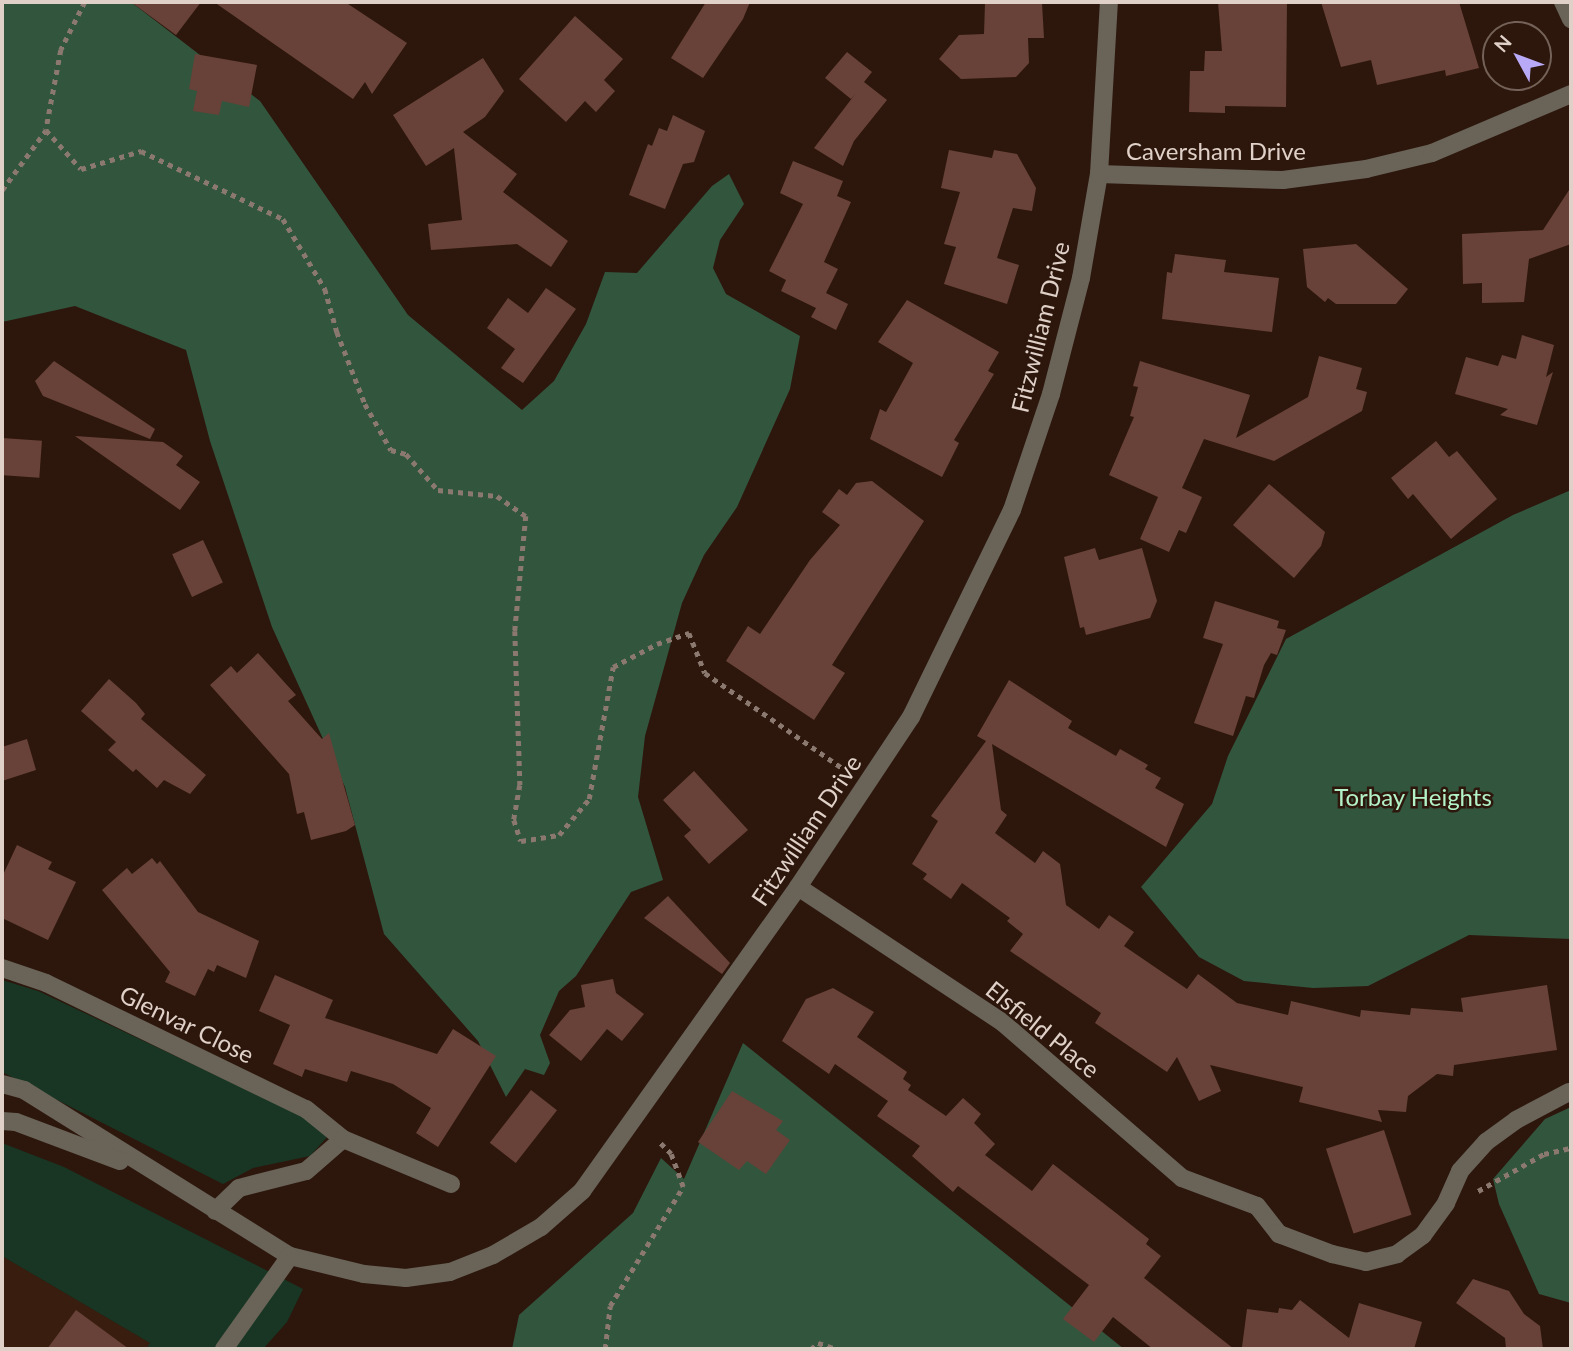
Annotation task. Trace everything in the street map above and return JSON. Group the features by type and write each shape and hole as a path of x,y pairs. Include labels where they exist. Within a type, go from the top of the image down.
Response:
{"street":[{"name":"Fitzwilliam Drive","path":"2,1084 24,1090 153,1174 290,1256 364,1274 405,1278 450,1272 493,1255 541,1227 582,1191 798,887 911,717 1012,510 1051,394 1081,278 1099,174 1109,2"},
{"path":"1563,2 1571,19"},
{"name":"Caversham Drive","path":"1099,174 1283,180 1366,169 1432,153 1571,94"},
{"name":"Elsfield Place","path":"798,887 1002,1022 1182,1178 1257,1206 1279,1234 1366,1262 1397,1254 1423,1234 1452,1190"},
{"name":"Glenvar Close","path":"2,968 46,983 306,1108 343,1139 451,1184"},
{"path":"1452,1190 1460,1171 1486,1142 1516,1120 1569,1092"},
{"name":"Fitzwilliam Drive","path":"2,1121 16,1122 153,1174"},
{"path":"215,1211 239,1188 306,1171 343,1139"},
{"path":"224,1349 290,1256"}],"path":[{"path":"2,190 46,130 61,50 85,2"},
{"path":"46,130 81,169 141,151 283,219 325,289 365,404 391,450 405,454 438,490 497,496 526,516 515,631 520,785 514,820 521,841 559,835 589,799 613,667 657,644 689,633 705,673 867,784"},
{"path":"604,1349 610,1306 683,1187 671,1154 659,1142"},
{"path":"1452,1190 1474,1193 1544,1154 1571,1148"},
{"path":"811,1349 818,1343 837,1349"}],"shaded area":[{"path":"2,1256 150,1343 146,1349 2,1349"}],"green space":[{"path":"2,2 131,2 260,101 408,315 522,410 554,381 586,324 605,272 637,273 712,186 729,174 744,204 720,240 713,268 726,294 800,336 790,389 737,507 704,555 682,603 645,736 638,797 663,880 631,892 576,976 559,991 540,1035 550,1063 544,1075 525,1069 506,1097 478,1041 384,934 345,787 272,627 210,441 186,350 75,306 2,322"},
{"name":"Torbay Heights","path":"1571,490 1571,939 1469,935 1368,986 1313,988 1244,981 1199,957 1141,887 1212,804 1228,756 1286,639 1513,515"},
{"path":"2,980 38,991 298,1114 328,1136 310,1156 253,1168 223,1184 2,1072"},
{"path":"743,1043 1124,1349 512,1349 519,1315 633,1213 661,1158 684,1179"},
{"path":"1571,1107 1571,1303 1539,1294 1499,1204 1493,1179 1545,1119"},
{"path":"2,1143 64,1167 303,1289 287,1322 263,1349 146,1349 150,1343 2,1256"}],"building":[{"path":"131,2 201,2 176,35"},
{"path":"214,2 345,2 407,43 372,94 365,82 353,99"},
{"path":"706,2 750,2 743,19 703,78 671,58"},
{"path":"1218,2 1287,2 1286,107 1225,106 1225,113 1189,112 1190,71 1204,71 1205,51 1222,51"},
{"path":"1321,2 1459,2 1479,68 1446,76 1445,70 1377,85 1371,60 1341,67"},
{"path":"985,3 1042,3 1044,38 1028,38 1029,63 1016,77 961,79 939,59 959,35 984,34"},
{"path":"575,16 623,59 604,80 615,91 596,112 585,101 566,122 519,79"},
{"path":"847,52 872,72 864,82 887,100 854,141 843,166 814,148 856,93 851,99 825,78"},
{"path":"195,54 257,65 249,107 222,101 219,115 193,111 197,91 189,89"},
{"path":"483,58 504,91 485,117 463,132 517,174 503,192 568,241 551,267 517,244 431,250 428,224 462,220 454,148 426,166 393,115"},
{"path":"673,115 705,131 694,162 683,164 665,209 629,195 648,144 652,146 659,128 667,131"},
{"path":"949,150 992,158 994,150 1017,154 1036,188 1032,211 1013,208 997,258 1019,265 1007,304 944,284 956,247 944,244 960,192 941,188"},
{"path":"793,161 843,181 837,196 851,202 824,262 838,269 826,293 848,304 836,330 811,317 816,308 781,291 786,280 769,271 803,204 780,193"},
{"path":"1571,187 1571,244 1529,259 1524,302 1482,303 1482,283 1463,284 1462,234 1543,230"},
{"path":"1356,244 1408,289 1396,304 1336,304 1328,298 1325,302 1307,287 1303,249"},
{"path":"1175,254 1226,260 1224,272 1279,278 1272,332 1162,319 1167,272 1172,273"},
{"path":"546,288 576,309 523,383 501,368 515,349 487,328 508,298 528,313"},
{"path":"907,300 999,352 988,371 994,374 954,440 959,443 942,477 870,439 880,409 886,412 913,363 878,342"},
{"path":"1522,335 1554,345 1546,377 1553,372 1537,425 1500,415 1508,409 1455,394 1466,357 1498,366 1502,355 1516,359"},
{"path":"1319,356 1362,368 1356,389 1367,392 1362,411 1274,461 1204,439 1182,488 1202,497 1186,533 1179,530 1169,552 1140,539 1158,497 1109,475 1134,417 1130,416 1138,387 1133,386 1140,361 1250,395 1236,438 1308,397"},
{"path":"54,361 155,429 150,439 43,396 35,381"},
{"path":"75,436 163,442 183,456 176,465 200,482 180,510"},
{"path":"2,438 42,441 39,478 2,475"},
{"path":"1436,441 1449,457 1457,451 1497,499 1451,539 1413,494 1408,499 1391,478"},
{"path":"872,481 924,521 832,665 845,673 814,720 726,661 748,626 760,634 810,560 840,525 822,512 839,489 847,495 856,483"},
{"path":"1269,484 1325,532 1321,546 1294,578 1233,525"},
{"path":"203,540 223,583 192,597 172,554"},
{"path":"1095,548 1099,560 1142,548 1157,601 1150,618 1086,635 1084,627 1080,628 1064,557"},
{"path":"1215,601 1279,621 1277,628 1286,630 1277,655 1271,653 1264,665 1254,698 1246,696 1233,736 1194,723 1223,644 1203,638"},
{"path":"258,653 296,695 288,701 322,739 329,733 355,825 346,831 311,840 304,812 297,814 289,774 210,685 231,666 237,673"},
{"path":"109,679 145,714 141,719 206,775 190,794 164,780 157,788 136,769 133,772 108,750 116,742 81,711"},
{"path":"1009,680 1072,721 1068,728 1116,756 1120,749 1148,765 1145,769 1161,778 1155,788 1184,804 1166,847 992,744 1001,810 1007,815 995,833 1035,863 1043,851 1060,864 1066,905 1099,929 1109,915 1134,932 1124,946 1187,989 1198,974 1237,1003 1288,1015 1291,1001 1360,1017 1361,1010 1410,1015 1411,1008 1463,1012 1461,998 1547,985 1557,1050 1454,1065 1453,1076 1437,1074 1408,1096 1406,1112 1378,1110 1382,1122 1299,1102 1303,1087 1210,1065 1221,1091 1199,1101 1177,1057 1167,1072 1095,1023 1101,1013 1010,951 1023,934 1007,921 1010,918 962,883 951,899 923,879 927,874 912,864 938,821 931,816 986,741 977,736"},
{"path":"27,739 36,770 2,781 2,747"},
{"path":"694,771 748,830 709,864 684,836 691,830 663,800"},
{"path":"17,845 52,862 48,869 76,882 48,940 2,918 2,877"},
{"path":"152,858 157,864 160,861 198,912 259,941 246,978 217,965 214,972 208,969 195,996 165,982 170,972 102,890 127,868 132,874"},
{"path":"668,896 730,963 722,974 644,918"},
{"path":"275,975 333,1000 325,1018 437,1054 453,1029 496,1056 438,1147 416,1133 431,1108 393,1084 351,1071 347,1082 305,1069 302,1077 273,1064 290,1025 259,1011"},
{"path":"613,979 616,993 644,1014 622,1041 607,1029 581,1061 549,1035 570,1010 585,1007 581,985"},
{"path":"833,988 874,1012 857,1037 907,1072 903,1079 911,1085 908,1090 946,1116 963,1098 981,1114 974,1123 995,1144 985,1155 1032,1191 1053,1164 1149,1239 1146,1244 1161,1256 1144,1278 1234,1349 1153,1349 1113,1317 1094,1342 1063,1319 1089,1285 958,1186 953,1192 912,1156 920,1146 877,1116 888,1101 835,1064 829,1074 782,1041 806,999"},
{"path":"531,1090 557,1110 516,1163 490,1143"},
{"path":"732,1091 783,1121 776,1130 790,1140 766,1174 747,1161 739,1170 698,1142"},
{"path":"1384,1130 1412,1215 1353,1233 1326,1149"},
{"path":"1473,1279 1509,1291 1524,1314 1540,1326 1543,1349 1506,1349 1505,1338 1456,1303"},
{"path":"1300,1300 1349,1338 1359,1303 1422,1322 1414,1349 1242,1347 1247,1309 1278,1313 1279,1308 1292,1310"},
{"path":"76,1310 129,1349 47,1349"}]}
